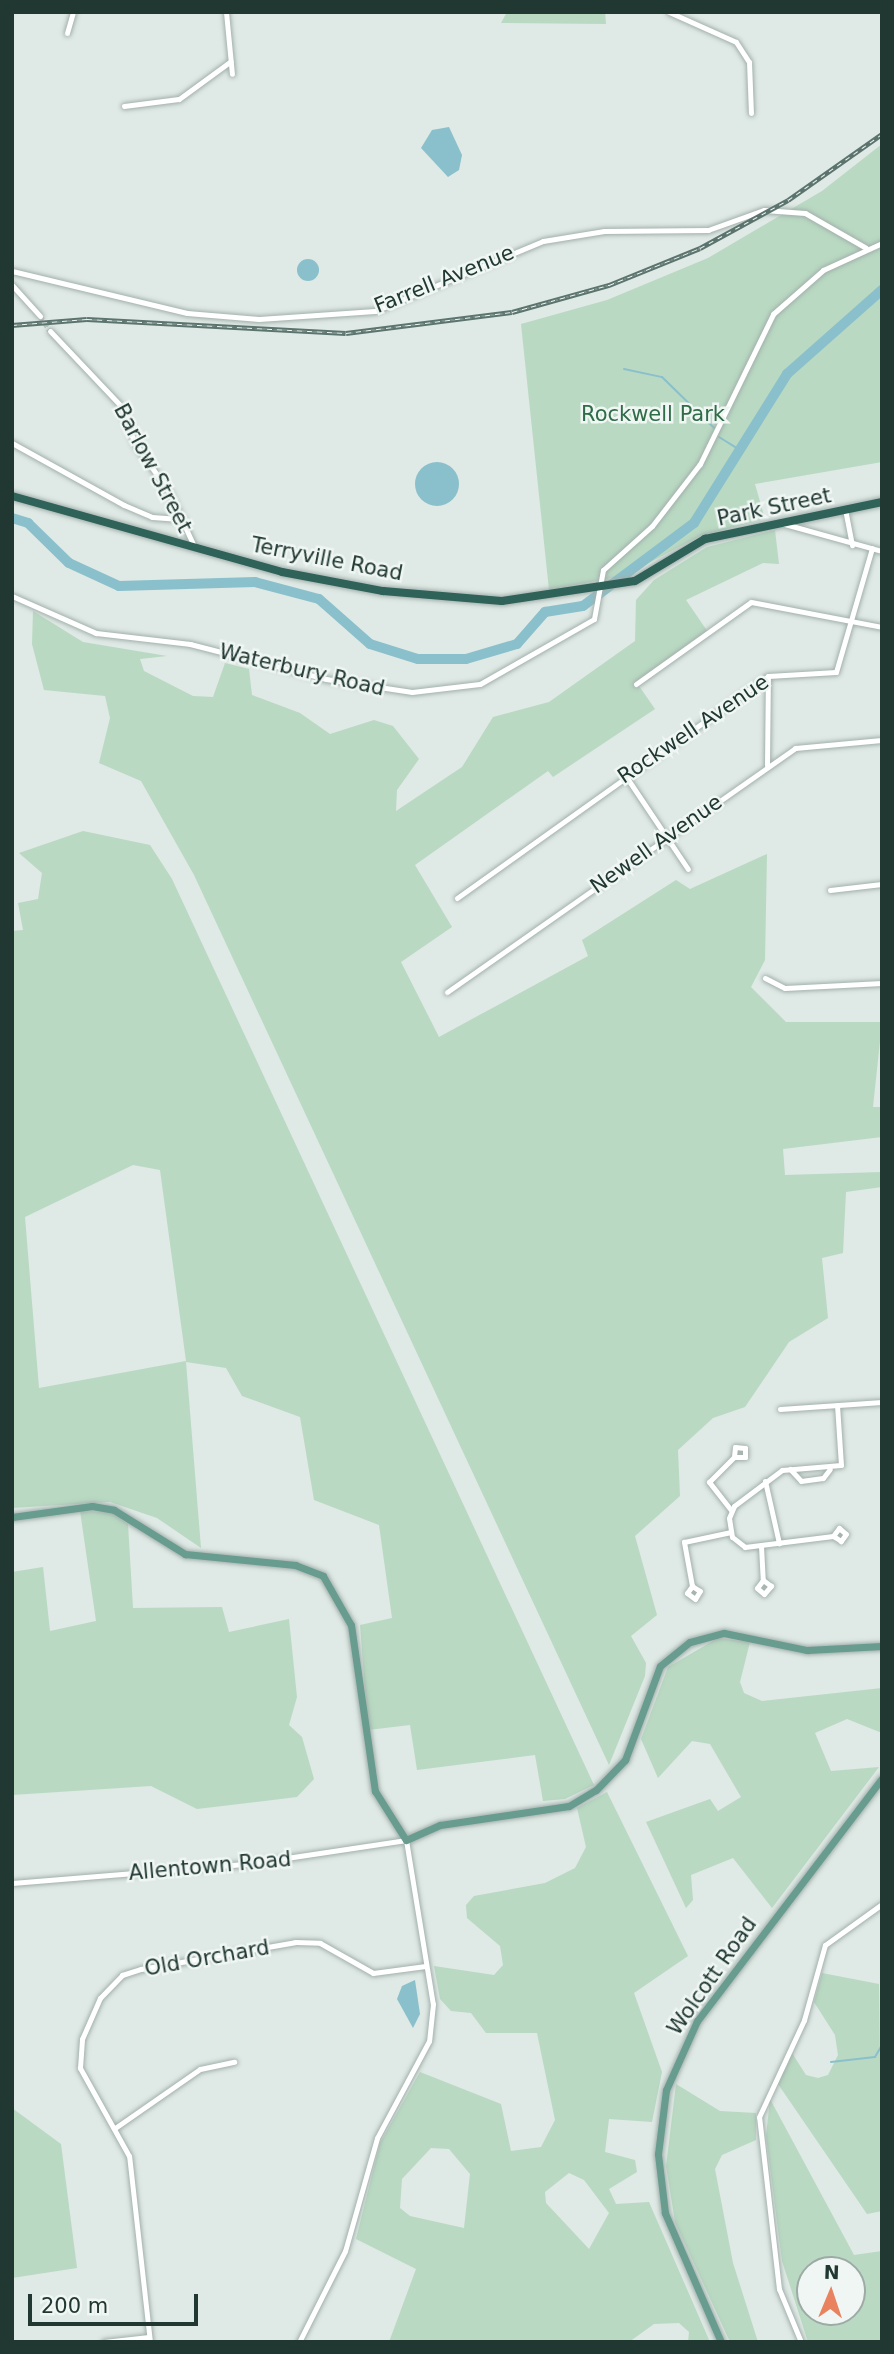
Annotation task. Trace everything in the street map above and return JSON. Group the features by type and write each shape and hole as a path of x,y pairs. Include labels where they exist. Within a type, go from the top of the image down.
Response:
{"highway":[{"name":"Terryville Road","path":"12,496 282,572 383,591 502,601 599,587"},
{"name":"Park Street","path":"599,587 621,584 705,539 882,502"}],"main road":[{"path":"12,1517 92,1506 114,1510 185,1553 295,1565 323,1576 351,1625 375,1791 406,1840 440,1825 569,1806 596,1790 625,1760 655,1675 690,1642 724,1633 807,1650 882,1646"},
{"name":"Wolcott Road","path":"721,2342 665,2213 658,2154 666,2090 697,2021 882,1778"}],"street":[{"path":"67,33 73,12"},
{"path":"226,12 232,74"},
{"path":"669,12 737,42 749,62 751,113"},
{"path":"124,106 179,99 231,61"},
{"name":"Farrell Avenue","path":"12,271 187,313 259,318 375,311 544,241 604,231 708,230 764,210 805,213 866,248"},
{"path":"599,587 603,570 652,526 700,464 772,314 823,270 866,248 882,243"},
{"path":"12,285 40,316"},
{"name":"Barlow Street","path":"50,331 118,401 134,442 183,519 194,546"},
{"path":"12,443 134,509 183,519"},
{"path":"845,509 852,544"},
{"path":"781,523 882,551"},
{"name":"Rockwell Avenue","path":"457,898 625,775 768,676 836,672 872,548"},
{"name":"Waterbury Road","path":"12,596 96,633 190,644 326,680 412,692 480,684 594,619 601,601 599,587"},
{"path":"636,684 751,602 882,627"},
{"path":"767,765 768,676"},
{"name":"Newell Avenue","path":"447,992 767,765 817,742 882,740"},
{"path":"625,775 688,869"},
{"path":"830,890 882,884"},
{"path":"765,978 785,988 882,984"},
{"path":"780,1409 882,1402"},
{"path":"790,1469 801,1480 821,1478 844,1460 837,1405"},
{"path":"734,1457 709,1482 731,1510 731,1532 740,1545 761,1546 832,1535"},
{"path":"731,1510 765,1480 790,1469 830,1469"},
{"path":"765,1480 779,1543"},
{"path":"692,1586 684,1542 731,1532"},
{"path":"761,1546 763,1580"},
{"path":"299,2342 345,2251 377,2138 429,2041 433,2004 406,1840"},
{"name":"Allentown Road","path":"12,1883 266,1862 406,1840"},
{"path":"801,2342 779,2289 760,2117 804,2020 825,1945 882,1904"},
{"name":"Old Orchard","path":"150,2339 129,2156 115,2128 85,2085 78,2054 100,1998 122,1975 308,1941 373,1973 426,1966"},
{"path":"115,2128 200,2069 234,2062"},
{"path":"104,2342 150,2339"}],"green space":[{"path":"507,12 605,12 606,24 501,23"},
{"name":"Rockwell Park","path":"882,144 882,462 755,484 765,519 700,536 626,575 549,590 521,324 607,300 708,258 822,191"},
{"path":"775,530 779,564 763,563 686,600 710,635 639,686 655,709 553,777 548,771 415,865 452,927 401,962 439,1037 588,956 582,940 676,880 690,889 767,854 765,960 751,987 786,1022 882,1022 873,1107 882,1107 882,1137 783,1149 785,1175 882,1172 882,1187 846,1192 843,1253 822,1258 828,1318 789,1342 745,1407 713,1418 678,1450 680,1496 635,1536 657,1615 631,1636 646,1663 645,1676 609,1765 194,875 141,781 99,763 110,718 105,696 44,690 32,644 33,611 83,642 167,656 140,659 144,671 193,696 213,697 225,663 249,669 252,695 300,713 330,734 374,720 393,726 419,759 397,790 396,811 462,767 493,717 549,702 635,641 636,600 654,580 707,547"},
{"path":"83,831 150,845 172,879 594,1785 565,1799 543,1801 535,1755 417,1770 410,1725 368,1730 360,1625 392,1618 379,1525 314,1500 300,1417 242,1396 226,1368 186,1362 201,1548 157,1518 110,1502 12,1508 12,931 23,930 18,903 38,899 42,873 19,853","holes":["133,1165 160,1170 186,1361 39,1388 25,1217"]},
{"path":"80,1511 111,1512 128,1524 133,1608 222,1607 229,1632 289,1619 297,1697 289,1725 302,1737 314,1779 297,1797 197,1809 151,1786 12,1795 12,1572 43,1567 50,1631 96,1621"},
{"path":"718,1638 750,1642 740,1682 744,1693 762,1701 882,1688 882,1733 847,1719 815,1733 831,1771 879,1767 772,1908 733,1858 691,1875 693,1900 686,1908 646,1822 710,1799 718,1811 741,1797 710,1744 692,1741 658,1778 641,1739 668,1667"},
{"path":"607,1792 688,1956 634,1993 662,2072 652,2122 609,2119 605,2152 635,2160 637,2172 609,2189 616,2204 649,2202 710,2342 688,2342 689,2332 679,2323 654,2324 629,2342 389,2342 416,2269 356,2239 380,2143 420,2072 501,2104 511,2151 541,2147 555,2120 537,2033 486,2033 471,2013 451,2011 440,1999 434,1966 494,1975 503,1965 500,1946 467,1918 466,1905 474,1896 545,1883 575,1868 586,1847 577,1808","holes":["431,2148 449,2149 470,2174 464,2228 410,2216 400,2208 402,2179","569,2173 584,2180 609,2213 589,2249 546,2203 545,2192"]},
{"path":"822,1973 879,1984 882,2211 867,2214 778,2084 792,2053 806,2075 818,2078 828,2075 838,2055 835,2035 814,2002"},
{"path":"676,2084 720,2111 756,2113 756,2140 722,2155 715,2169 733,2263 758,2342 730,2342 675,2222 666,2166"},
{"path":"770,2099 854,2255 882,2251 882,2342 808,2342 803,2326 866,2326 866,2256 796,2256 796,2305 782,2261 766,2136"},
{"path":"12,2108 61,2144 77,2268 12,2278"}],"water":[{"path":"449,127 462,155 459,170 448,177 421,148 432,130"},
{"path":"304,259 312,259 319,266 319,274 312,281 304,281 297,274 297,266"},
{"path":"437,462 452,469 459,484 452,499 437,506 422,499 415,484 422,469"},
{"path":"415,1980 420,2014 413,2028 397,1999 402,1986"}],"waterway":[{"path":"12,518 28,523 69,563 119,586 255,582 319,599 370,644 418,659 466,659 517,644 545,612 583,606 694,523 787,374 882,290"},
{"path":"624,369 662,377 714,428"},
{"path":"719,437 738,449"},
{"path":"831,2062 875,2057 882,2045"}],"tunnel":[{"path":"40,316 50,331"}],"railway":[{"path":"12,325 87,319 346,333 512,312 609,285 700,248 788,200 882,134"}]}
